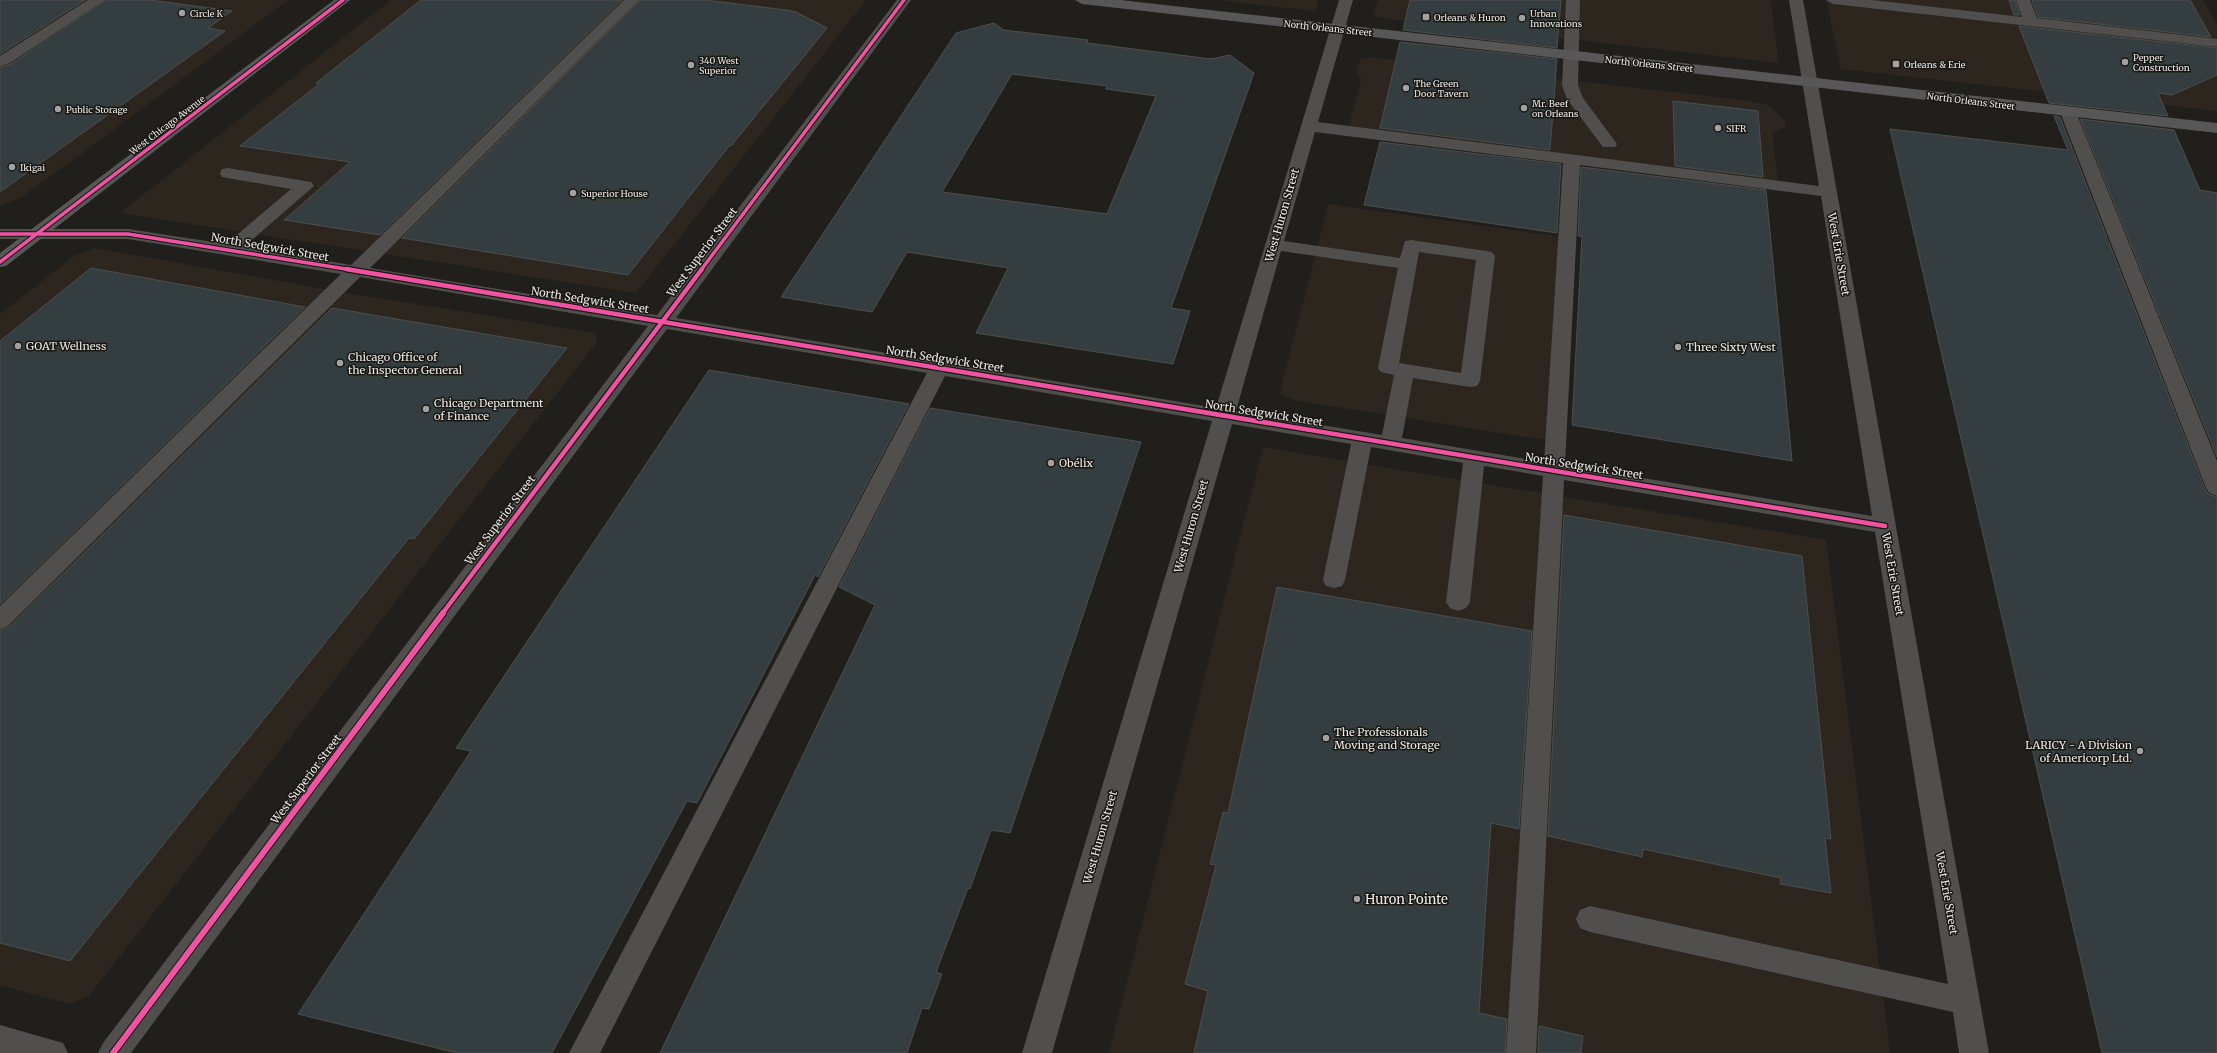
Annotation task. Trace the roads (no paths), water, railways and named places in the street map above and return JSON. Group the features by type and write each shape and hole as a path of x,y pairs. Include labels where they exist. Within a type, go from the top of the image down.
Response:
{"main road":[{"name":"West Chicago Avenue","path":"0,262 343,0"},
{"name":"North Orleans Street","path":"1082,0 1124,2 1337,29 2217,128"}],"street":[{"path":"0,61 5,60 98,0"},
{"path":"0,620 632,0"},
{"name":"West Superior Street","path":"113,1053 904,0"},
{"name":"West Huron Street","path":"1037,1053 1346,0"},
{"path":"1573,0 1569,55 1570,85 1575,99 1609,144"},
{"name":"West Erie Street","path":"1796,0 1974,1053"},
{"path":"1833,0 2217,43"},
{"path":"2023,0 2031,22"},
{"path":"2068,112 2217,488"},
{"path":"1308,126 1829,192"},
{"path":"1521,1053 1572,160"},
{"path":"228,173 305,186 230,250"},
{"name":"North Sedgwick Street","path":"0,234 128,234 1885,526"},
{"path":"1274,245 1407,264"},
{"path":"1411,245 1486,256 1470,381 1405,371 1388,368 1411,245"},
{"path":"584,1053 939,368"},
{"path":"1391,444 1405,371"},
{"path":"1334,580 1362,439"},
{"path":"1458,602 1474,458"},
{"path":"1590,918 1965,1001"},
{"path":"0,1039 53,1053"}],"place":[{"name":"Circle K","path":"182,13"},
{"name":"Orleans & Huron","path":"1426,17"},
{"name":"Urban Innovations","path":"1522,18"},
{"name":"Pepper Construction","path":"2125,62"},
{"name":"Orleans & Erie","path":"1896,64"},
{"name":"340 West Superior","path":"691,65"},
{"name":"The Green Door Tavern","path":"1406,88"},
{"name":"Mr. Beef on Orleans","path":"1524,108"},
{"name":"Public Storage","path":"58,109"},
{"name":"SIFR","path":"1718,128"},
{"name":"Ikigai","path":"12,167"},
{"name":"Superior House","path":"573,193"},
{"name":"GOAT Wellness","path":"18,346"},
{"name":"Three Sixty West","path":"1678,347"},
{"name":"Chicago Office of the Inspector General","path":"340,363"},
{"name":"Chicago Department of Finance","path":"426,409"},
{"name":"Obélix","path":"1051,463"},
{"name":"The Professionals Moving and Storage","path":"1326,738"},
{"name":"LARICY - A Division of Americorp Ltd.","path":"2140,751"},
{"name":"Huron Pointe","path":"1357,899"}]}
